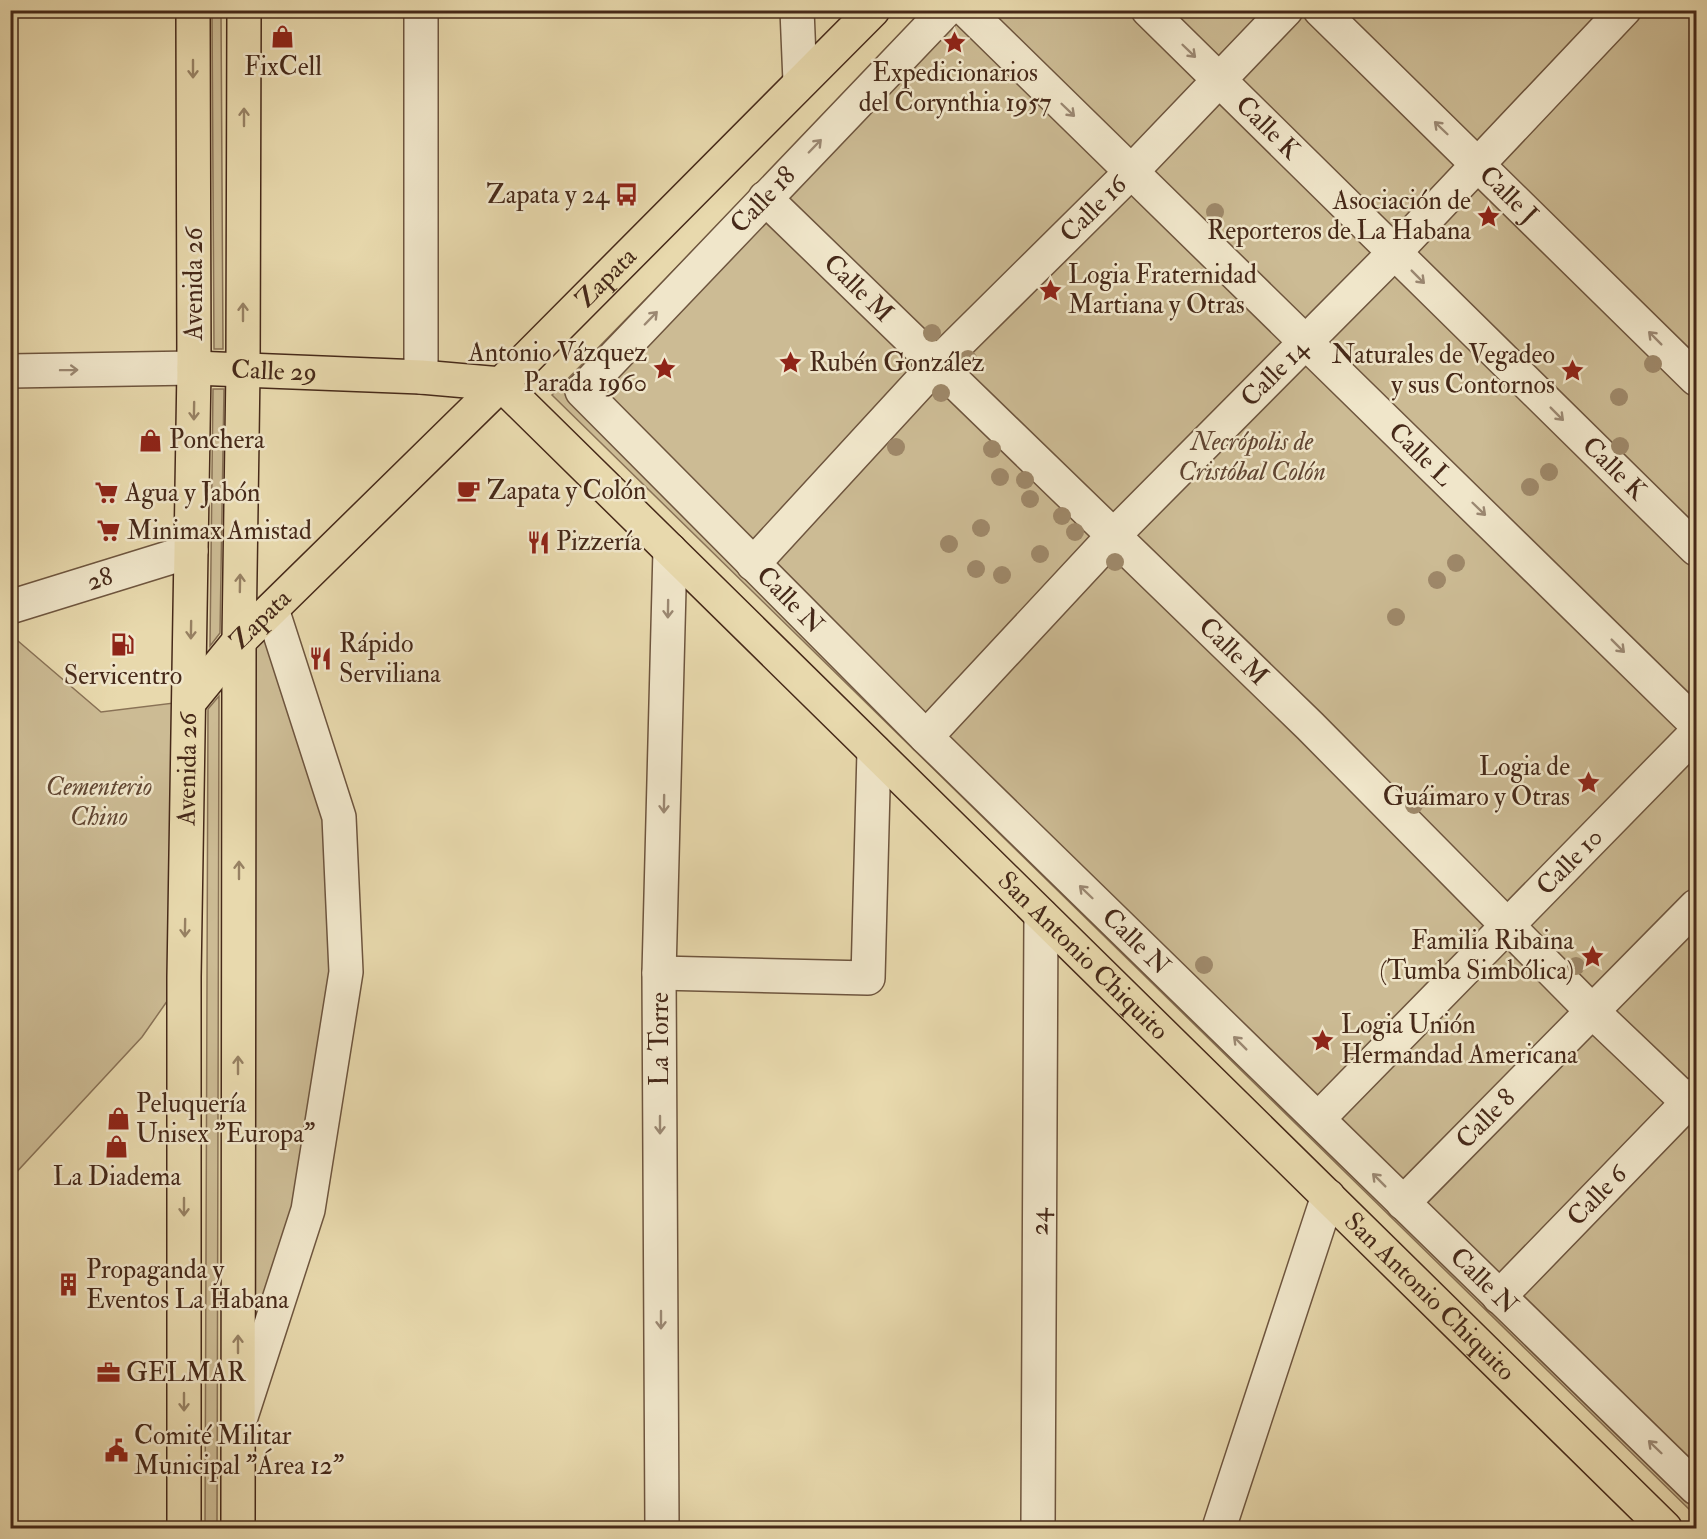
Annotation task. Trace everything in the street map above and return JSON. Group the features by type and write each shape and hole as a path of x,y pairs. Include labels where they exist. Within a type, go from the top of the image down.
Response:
{"main road":[{"name":"Avenida 26","path":"184,1528 184,977 194,368 193,10"},
{"name":"Avenida 26","path":"238,1528 239,641 243,370 244,10"},
{"name":"Zapata","path":"190,701 239,641 501,384 873,10"},
{"name":"Calle 29","path":"194,368 421,377 501,384"},
{"name":"San Antonio Chiquito","path":"501,384 1665,1528"}],"street":[{"path":"421,10 421,377"},
{"path":"798,10 800,82"},
{"name":"Calle 18","path":"582,391 946,10"},
{"name":"Calle L","path":"966,10 1696,723"},
{"name":"Calle K","path":"1148,10 1696,549"},
{"name":"Calle 16","path":"753,564 937,364 1132,171 1287,10"},
{"name":"Calle J","path":"1320,10 1696,379"},
{"name":"Calle 14","path":"926,736 1114,535 1394,253 1624,10"},
{"name":"Calle M","path":"765,198 1310,726 1593,1012 1694,1102"},
{"name":"Calle 29","path":"10,370 194,368"},
{"name":"Calle N","path":"582,391 926,736 1499,1297 1695,1484"},
{"name":"La Torre","path":"662,1528 660,973 670,550"},
{"name":"28","path":"10,607 192,551"},
{"path":"238,1427 308,1210 346,972 339,817 272,609"},
{"name":"Calle 10","path":"1318,1119 1696,733"},
{"path":"660,973 867,978 874,751"},
{"name":"Calle 8","path":"1403,1203 1696,906"},
{"name":"24","path":"1038,1528 1041,915"},
{"name":"Calle 6","path":"1499,1297 1694,1102"},
{"path":"1219,1528 1328,1196"}],"green space":[{"path":"212,11 221,11 223,349 214,349"},
{"name":"Necrópolis de Cristóbal Colón","path":"927,11 1696,11 1696,1516 552,395"},
{"path":"213,389 224,389 220,633 210,646"},
{"path":"272,609 339,817 346,972 308,1210 238,1427 239,641"},
{"name":"Cementerio Chino","path":"11,635 101,712 190,701 184,977 142,1037 11,1178"},
{"path":"219,696 217,1528 205,1528 208,709"}],"place":[{"name":"FixCell","path":"283,36"},
{"name":"Expedicionarios del Corynthia 1957","path":"955,42"},
{"name":"Zapata y 24","path":"627,195"},
{"name":"Asociación de Reporteros de La Habana","path":"1489,216"},
{"name":"Logia Fraternidad Martiana y Otras","path":"1050,290"},
{"name":"Rubén González","path":"791,363"},
{"name":"Antonio Vázquez Parada 1960","path":"665,368"},
{"name":"Naturales de Vegadeo y sus Contornos","path":"1573,370"},
{"name":"Ponchera","path":"151,440"},
{"name":"Zapata y Colón","path":"469,491"},
{"name":"Agua y Jabón","path":"107,493"},
{"name":"Minimax Amistad","path":"109,531"},
{"name":"Pizzería","path":"538,542"},
{"name":"Servicentro","path":"123,645"},
{"name":"Rápido Serviliana","path":"321,659"},
{"name":"Logia de Guáimaro y Otras","path":"1588,782"},
{"name":"Familia Ribaina (Tumba Simbólica)","path":"1592,956"},
{"name":"Logia Unión Hermandad Americana","path":"1323,1040"},
{"name":"Peluquería Unisex \"Europa\"","path":"118,1119"},
{"name":"La Diadema","path":"117,1146"},
{"name":"Propaganda y Eventos La Habana","path":"68,1285"},
{"name":"GELMAR","path":"108,1373"},
{"name":"Comité Militar Municipal \"Área 12\"","path":"116,1451"}]}
